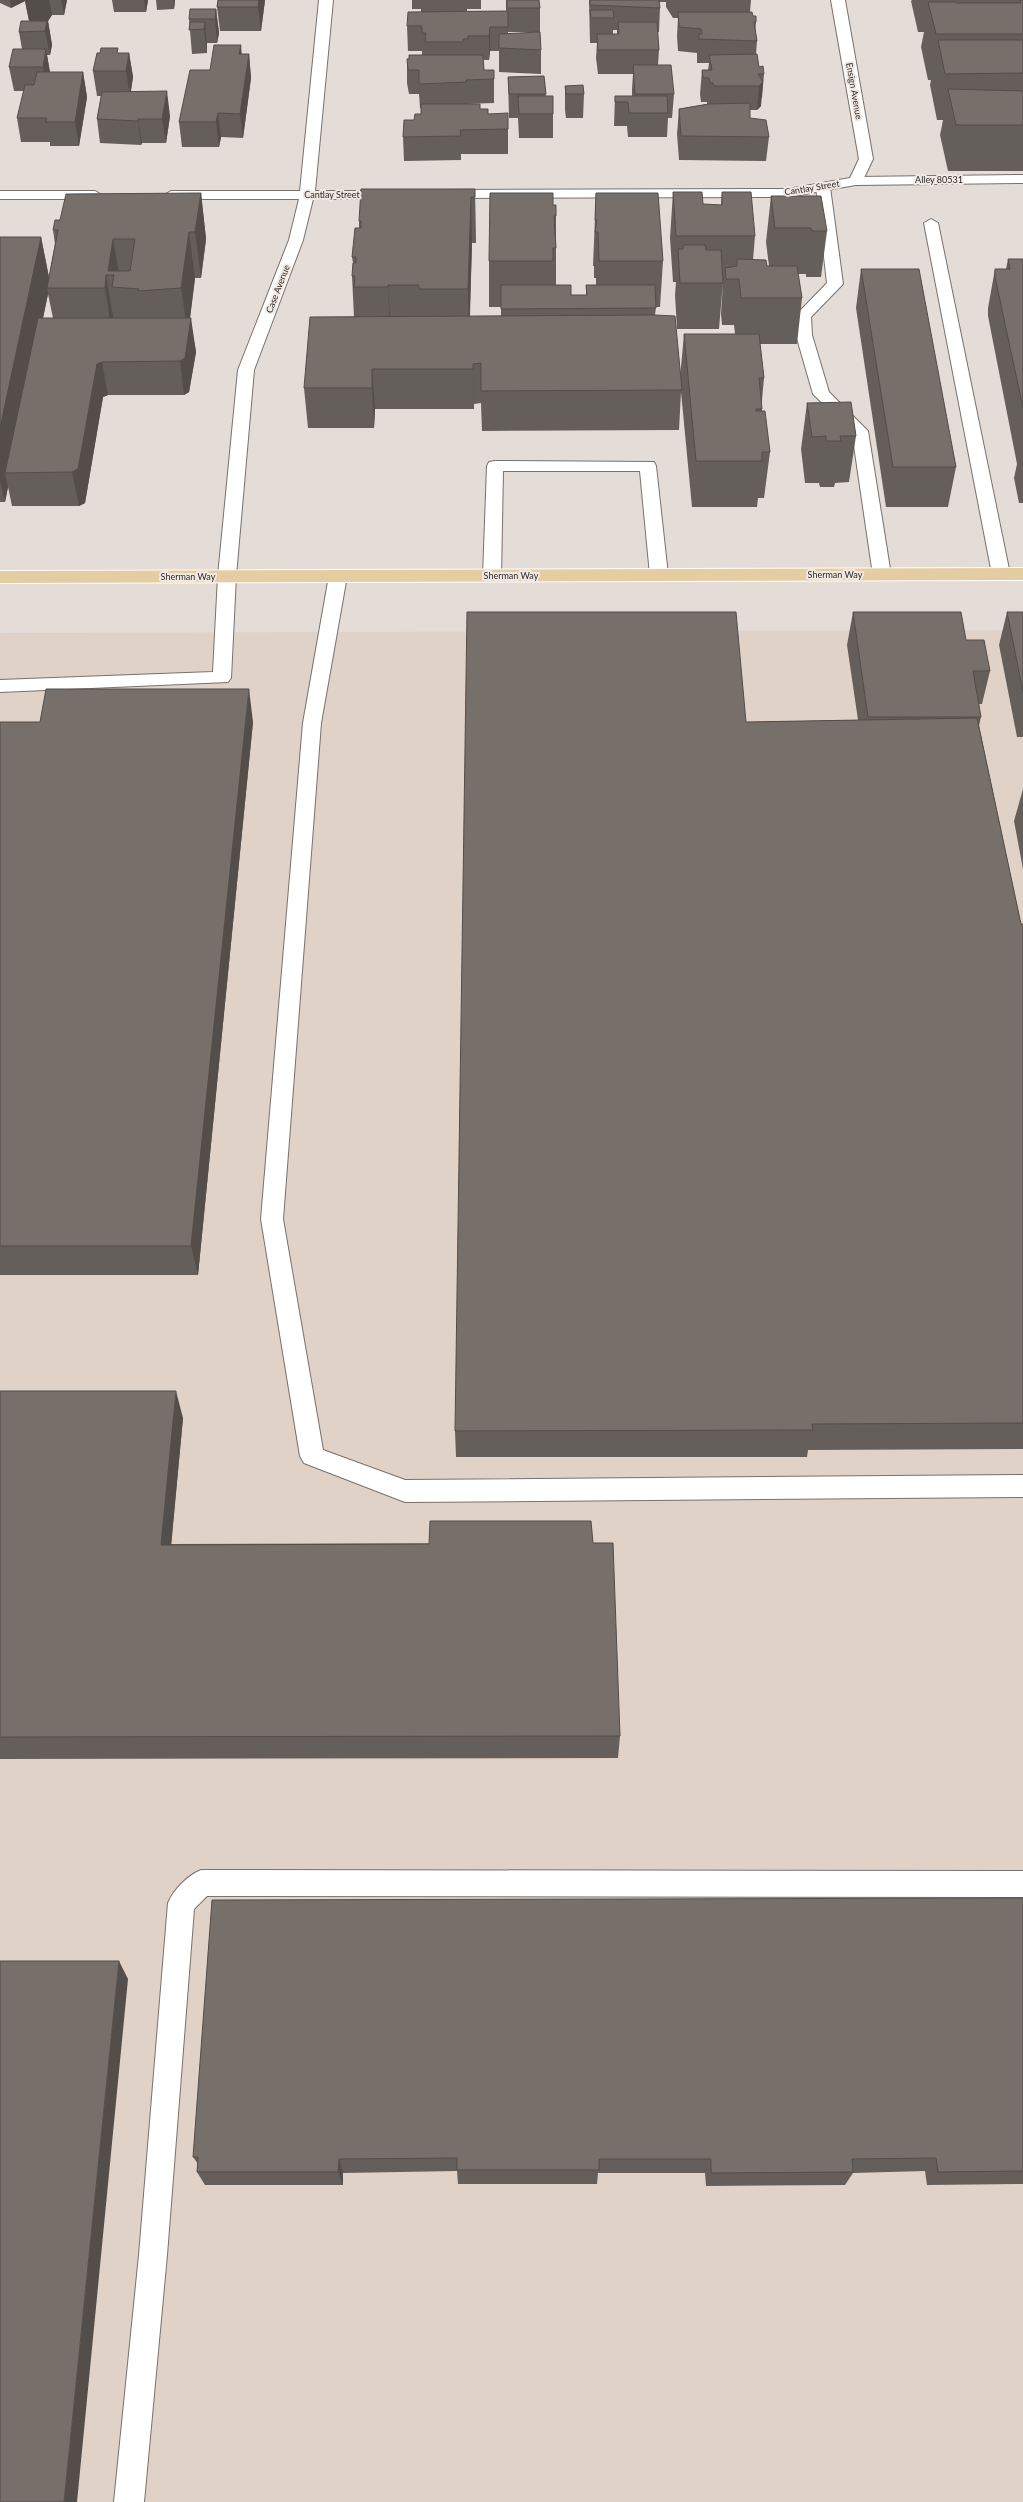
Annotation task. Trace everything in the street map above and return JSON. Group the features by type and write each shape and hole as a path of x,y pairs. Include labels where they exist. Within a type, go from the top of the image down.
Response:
{"main road":[{"name":"Sherman Way","path":"0,578 1023,574"}],"street":[{"name":"Case Avenue","path":"0,686 222,678 227,576 246,370 296,240 307,195 326,0"},
{"name":"Ensign Avenue","path":"838,0 866,159 856,181"},
{"name":"Alley 80531","path":"856,181 1023,179"},
{"name":"Cantlay Street","path":"433,194 788,193 856,181"},
{"path":"823,187 835,284 803,316 804,335 821,394 860,431 882,575"},
{"name":"Cantlay Street","path":"157,195 402,194"},
{"path":"0,195 110,195"},
{"path":"931,223 1001,574"},
{"path":"492,576 495,466 648,466 659,575"},
{"path":"338,576 312,723 272,1219 312,1456 405,1491 1023,1486"},
{"path":"130,2502 153,2255 181,1903 201,1883 1023,1884"}],"shaded area":[{"path":"1023,630 1023,2502 0,2502 0,633"}],"building":[{"path":"218,0 259,0 258,7 217,7"},
{"path":"507,0 539,0 540,8 507,8"},
{"path":"590,0 659,0 660,8 590,5"},
{"path":"1020,0 1023,0 1023,34 936,34 928,2 1021,3"},
{"path":"190,9 216,9 215,19 189,19"},
{"path":"590,10 613,10 614,18 591,18"},
{"path":"508,11 508,27 490,27 489,36 468,36 468,39 463,39 463,42 425,42 426,33 422,33 422,26 407,26 408,12"},
{"path":"678,12 752,12 753,16 756,16 756,22 754,22 757,41 699,39 699,34 702,34 701,29 679,27"},
{"path":"21,21 47,21 45,31 19,32"},
{"path":"190,22 205,22 204,29 189,30"},
{"path":"618,22 657,22 659,50 598,50 597,34 619,34"},
{"path":"540,32 541,50 499,48 499,34"},
{"path":"938,40 1023,40 1023,73 945,74"},
{"path":"214,45 241,45 239,54 249,54 240,114 218,113 216,122 179,122 190,70 210,70"},
{"path":"101,48 118,48 117,53 129,53 126,71 93,71 97,53 100,53"},
{"path":"13,49 46,49 43,67 9,67"},
{"path":"757,54 759,67 763,66 764,74 758,74 763,82 759,86 714,86 713,83 710,83 709,78 703,78 702,70 712,70 709,55"},
{"path":"409,55 483,55 484,70 494,70 494,79 419,84 419,70 408,70 407,59 409,59"},
{"path":"633,65 671,65 674,94 635,94"},
{"path":"37,72 83,72 75,122 46,122 47,118 17,118 25,85 34,85"},
{"path":"544,76 546,94 509,94 508,77"},
{"path":"583,85 584,94 566,94 565,86"},
{"path":"948,89 1023,91 1023,125 956,125"},
{"path":"167,91 162,119 138,119 138,121 97,119 102,92"},
{"path":"518,96 553,96 553,114 519,114"},
{"path":"615,96 667,96 668,113 629,113 628,102 615,102"},
{"path":"750,103 750,118 766,120 769,137 681,136 679,109 709,104"},
{"path":"421,104 480,104 480,109 488,109 488,114 508,113 508,129 460,130 461,136 403,137 404,120 414,120 415,114 421,114"},
{"path":"361,189 475,189 475,197 471,197 468,289 419,289 419,285 354,287 355,276 352,276 353,263 356,263 356,257 352,257 355,228 361,228 361,221 359,221"},
{"path":"673,192 702,192 703,204 722,205 722,192 751,192 755,236 676,236"},
{"path":"201,193 195,232 189,232 181,288 138,291 139,289 112,287 114,275 106,275 105,288 47,288 58,230 53,230 55,220 60,220 66,194","holes":["113,239 135,239 130,271 108,271"]},
{"path":"490,193 553,193 553,205 556,205 556,216 554,216 556,248 553,248 553,261 489,261"},
{"path":"596,193 658,193 663,261 599,261 598,232 595,232 597,220 595,220"},
{"path":"771,196 821,196 827,231 812,231 811,228 775,228"},
{"path":"0,237 41,237 0,428"},
{"path":"683,245 705,245 706,250 721,250 723,283 680,283 678,249 683,249"},
{"path":"737,259 766,260 767,266 797,266 802,298 741,298 739,279 726,279 725,268 737,266"},
{"path":"1008,259 1023,259 1023,408 995,277 995,269 1010,269"},
{"path":"861,269 919,269 956,467 893,467"},
{"path":"501,285 571,285 571,295 587,295 586,285 655,285 656,308 501,309"},
{"path":"675,316 682,390 481,391 481,363 473,364 473,369 372,369 372,388 304,388 310,317"},
{"path":"38,318 191,318 185,358 180,361 102,362 97,364 78,469 72,472 5,473"},
{"path":"684,334 759,334 764,378 759,378 762,409 756,409 756,411 765,411 770,452 762,452 762,461 696,461"},
{"path":"851,402 856,436 840,436 841,441 826,441 826,436 812,437 807,403"},
{"path":"467,612 736,612 746,722 977,718 1021,924 1023,924 1023,1423 812,1424 813,1430 455,1431"},
{"path":"853,612 961,612 966,640 984,640 990,671 973,671 981,717 868,717"},
{"path":"1007,612 1023,612 1023,692"},
{"path":"46,689 249,689 191,1246 0,1246 0,722 40,722"},
{"path":"0,1391 176,1391 161,1545 429,1544 430,1521 591,1521 593,1543 613,1543 620,1736 0,1737"},
{"path":"1023,1898 1023,2171 938,2172 936,2158 852,2159 853,2172 711,2173 711,2159 599,2159 599,2170 457,2170 457,2158 339,2159 338,2172 197,2172 198,2157 193,2157 212,1900"},
{"path":"0,1961 119,1961 64,2502 0,2502"}]}
